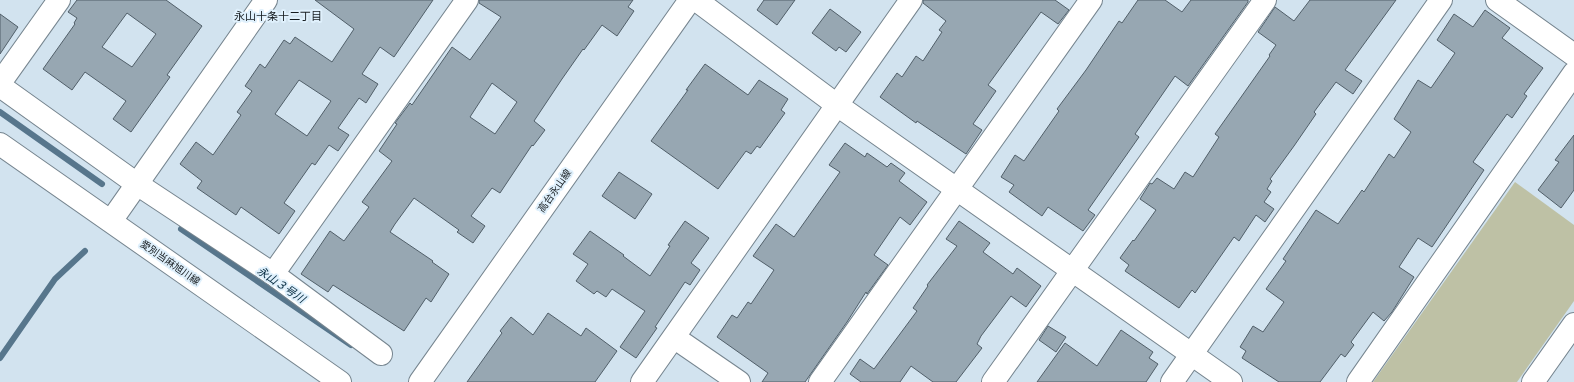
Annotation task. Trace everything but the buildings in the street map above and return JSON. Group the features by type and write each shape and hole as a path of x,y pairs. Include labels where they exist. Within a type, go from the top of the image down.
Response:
{"street":[{"path":"0,83 59,0"},
{"path":"111,221 266,0"},
{"path":"273,274 467,0"},
{"name":"高台永山線","path":"420,382 690,0"},
{"path":"696,0 837,105 1231,382"},
{"path":"642,382 911,0"},
{"path":"820,382 1091,0"},
{"path":"993,382 1265,0"},
{"path":"1172,382 1441,0"},
{"path":"1497,0 1574,55"},
{"path":"1358,382 1574,73"},
{"path":"0,86 137,184 273,274 381,354"},
{"name":"愛別当麻旭川線","path":"0,144 340,382"},
{"path":"1533,382 1574,324"},
{"path":"674,338 739,382"}],"green space":[{"path":"1515,182 1574,225 1574,301 1517,382 1373,382"}],"waterway":[{"name":"永山３号川","path":"0,112 102,184"},
{"name":"永山３号川","path":"181,229 351,345"},
{"path":"0,358 55,279 85,251"}],"district":[{"name":"永山十条十二丁目","path":"278,16"}]}
